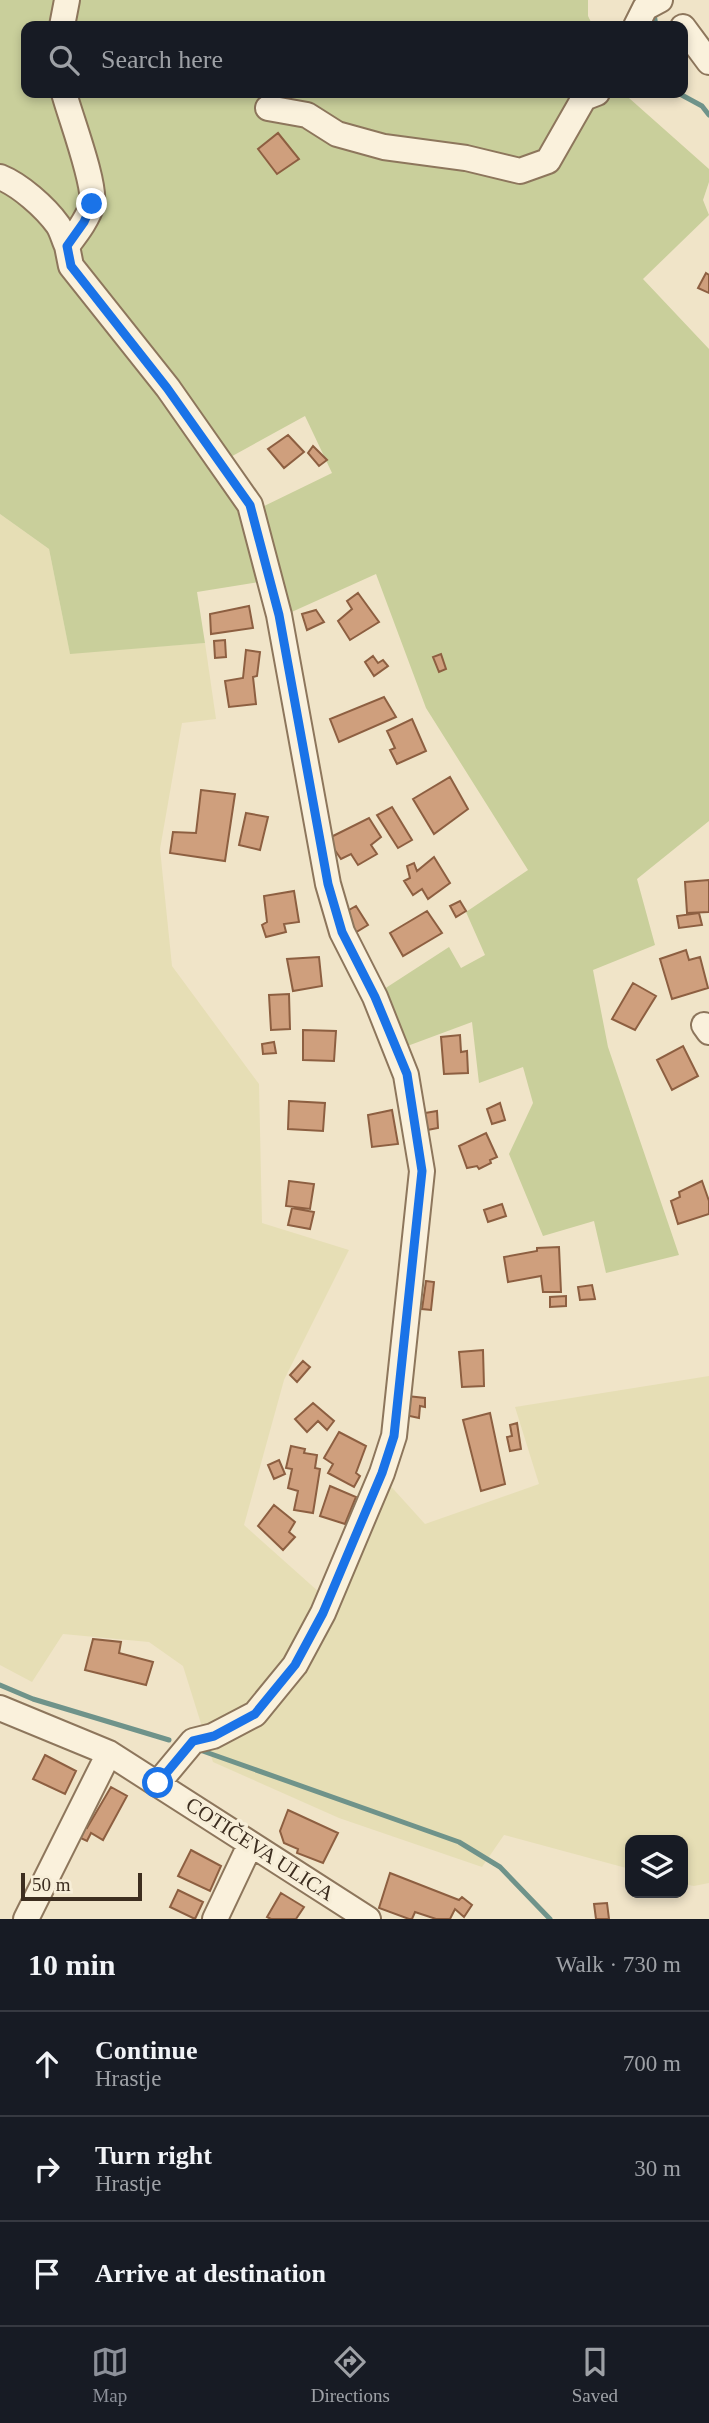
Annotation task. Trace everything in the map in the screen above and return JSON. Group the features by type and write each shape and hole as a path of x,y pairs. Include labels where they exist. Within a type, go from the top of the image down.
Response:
{"street":[{"path":"63,21 67,0"},
{"path":"638,21 645,8 662,0 678,21"},
{"path":"688,35 709,62"},
{"path":"65,98 91,187 92,204 84,222 67,246"},
{"path":"268,108 307,115 337,134 384,147 466,159 520,171 548,161 584,98"},
{"path":"0,177 10,181 43,209 58,226 67,246 71,266 167,388 250,505 279,615 328,884 342,932 375,997 407,1074 422,1171 394,1436 382,1473 323,1613 295,1665 255,1714 214,1736 193,1741 158,1783"},
{"name":"COTIČEVA ULICA","path":"0,1708 109,1753 368,1919"},
{"path":"26,1919 109,1753"},
{"path":"215,1919 250,1845"}],"shaded area":[{"path":"0,514 49,549 70,653 205,643 216,719 182,723 160,849 172,966 259,1084 262,1223 349,1250 284,1380 244,1525 338,1609 386,1481 425,1524 539,1484 515,1407 709,1376 709,1883 688,1885 688,1835 625,1835 625,1868 504,1835 482,1867 339,1818 213,1762 183,1666 149,1642 63,1634 32,1682 0,1665"}],"green space":[{"path":"0,0 588,0 590,21 21,21 21,98 629,98 709,169 709,182 703,200 709,215 643,279 709,349 709,821 637,879 655,945 593,970 608,1047 679,1255 606,1273 594,1221 543,1236 509,1154 533,1103 523,1067 479,1083 472,1022 402,1048 378,993 449,947 461,968 485,955 466,912 528,870 426,708 376,574 285,615 258,509 332,473 305,416 216,465 245,506 265,581 197,592 205,643 70,654 49,549 0,514"}],"building":[{"path":"278,133 299,159 277,174 258,149"},
{"path":"706,273 709,275 709,293 698,288"},
{"path":"288,435 304,452 284,468 268,449"},
{"path":"313,446 327,460 319,466 308,453"},
{"path":"358,593 379,622 350,640 338,621 352,609 347,601"},
{"path":"249,606 253,628 211,634 210,614"},
{"path":"316,610 324,622 307,630 302,614"},
{"path":"225,640 226,657 215,658 214,641"},
{"path":"246,650 260,652 257,676 253,677 256,704 229,707 225,681 243,678"},
{"path":"441,654 446,669 439,672 433,657"},
{"path":"373,656 378,663 383,660 388,666 374,676 365,662"},
{"path":"384,697 396,717 339,742 330,719"},
{"path":"412,719 426,751 397,764 390,750 395,748 387,731"},
{"path":"450,777 468,809 434,834 413,799"},
{"path":"201,790 235,794 225,861 170,853 173,832 196,833"},
{"path":"392,807 412,840 398,848 377,815"},
{"path":"246,813 268,817 260,850 239,845"},
{"path":"369,818 381,837 371,845 377,854 358,865 351,854 341,859 327,839"},
{"path":"434,857 450,883 428,899 422,889 413,895 404,881 410,878 407,866 414,863 417,871"},
{"path":"709,880 709,912 687,913 685,882"},
{"path":"294,891 299,922 284,924 286,932 266,937 262,925 267,922 264,896"},
{"path":"460,901 466,911 456,917 450,906"},
{"path":"356,906 368,925 353,934 342,914"},
{"path":"427,911 442,933 403,956 390,933"},
{"path":"699,913 702,925 679,928 677,916"},
{"path":"686,950 689,960 700,957 708,988 672,999 660,959"},
{"path":"319,957 322,986 293,991 287,959"},
{"path":"633,983 656,996 635,1030 612,1019"},
{"path":"289,994 290,1029 271,1030 269,995"},
{"path":"303,1030 336,1031 334,1061 303,1060"},
{"path":"460,1035 461,1052 467,1051 468,1073 444,1074 441,1037"},
{"path":"274,1042 276,1053 263,1054 262,1044"},
{"path":"683,1046 698,1076 672,1090 657,1060"},
{"path":"289,1101 325,1103 323,1131 288,1129"},
{"path":"500,1103 505,1120 492,1124 487,1109"},
{"path":"392,1110 398,1144 372,1147 368,1115"},
{"path":"437,1111 438,1128 422,1131 419,1114"},
{"path":"486,1133 497,1157 479,1169 477,1166 467,1168 459,1146"},
{"path":"289,1181 314,1184 310,1209 286,1206"},
{"path":"702,1181 709,1201 709,1214 678,1224 671,1201 680,1197 679,1192"},
{"path":"502,1204 506,1216 488,1222 484,1210"},
{"path":"292,1208 314,1212 310,1229 288,1225"},
{"path":"559,1247 561,1292 543,1292 541,1276 508,1282 504,1257 537,1251 537,1248"},
{"path":"426,1281 434,1282 431,1310 422,1309"},
{"path":"592,1285 595,1299 580,1300 578,1287"},
{"path":"566,1296 566,1306 550,1307 550,1297"},
{"path":"483,1350 484,1386 462,1387 459,1352"},
{"path":"303,1361 310,1367 297,1382 290,1375"},
{"path":"407,1396 425,1398 425,1407 420,1406 419,1418 405,1415"},
{"path":"313,1403 334,1421 327,1430 318,1421 307,1432 295,1419"},
{"path":"490,1413 505,1484 481,1491 463,1420"},
{"path":"517,1423 521,1449 510,1451 507,1437 512,1436 510,1425"},
{"path":"339,1432 366,1446 356,1473 360,1476 354,1487 328,1473 333,1464 324,1458"},
{"path":"291,1446 305,1449 304,1453 317,1455 315,1468 320,1469 313,1513 294,1510 298,1491 288,1488 292,1469 286,1468"},
{"path":"279,1460 285,1474 274,1479 268,1465"},
{"path":"330,1486 356,1497 345,1524 320,1516"},
{"path":"274,1505 295,1522 289,1532 295,1537 283,1550 258,1526"},
{"path":"93,1639 121,1642 119,1653 153,1662 146,1685 85,1670"},
{"path":"45,1755 76,1771 65,1794 33,1779"},
{"path":"111,1787 127,1796 103,1840 91,1833 87,1841 72,1834 78,1823 87,1828"},
{"path":"288,1810 338,1833 323,1863 297,1853 298,1849 284,1843 280,1831"},
{"path":"191,1850 221,1866 210,1891 178,1876"},
{"path":"390,1873 459,1900 462,1897 472,1905 464,1917 455,1909 450,1919 436,1919 415,1912 412,1919 409,1919 379,1908"},
{"path":"178,1890 203,1902 195,1919 170,1907"},
{"path":"281,1893 304,1907 296,1919 267,1917"},
{"path":"607,1903 609,1919 596,1919 594,1904"}],"waterway":[{"path":"654,14 655,21"},
{"path":"687,98 702,106 709,115"},
{"path":"0,1685 33,1699 169,1740"},
{"path":"197,1749 459,1842 500,1867 550,1919"}],"route":[{"path":"92,204 84,222 67,246 71,266 167,388 250,505 279,615 328,884 342,932 375,997 407,1074 422,1171 394,1436 382,1473 323,1613 295,1665 255,1714 214,1736 193,1741 158,1783"}]}
